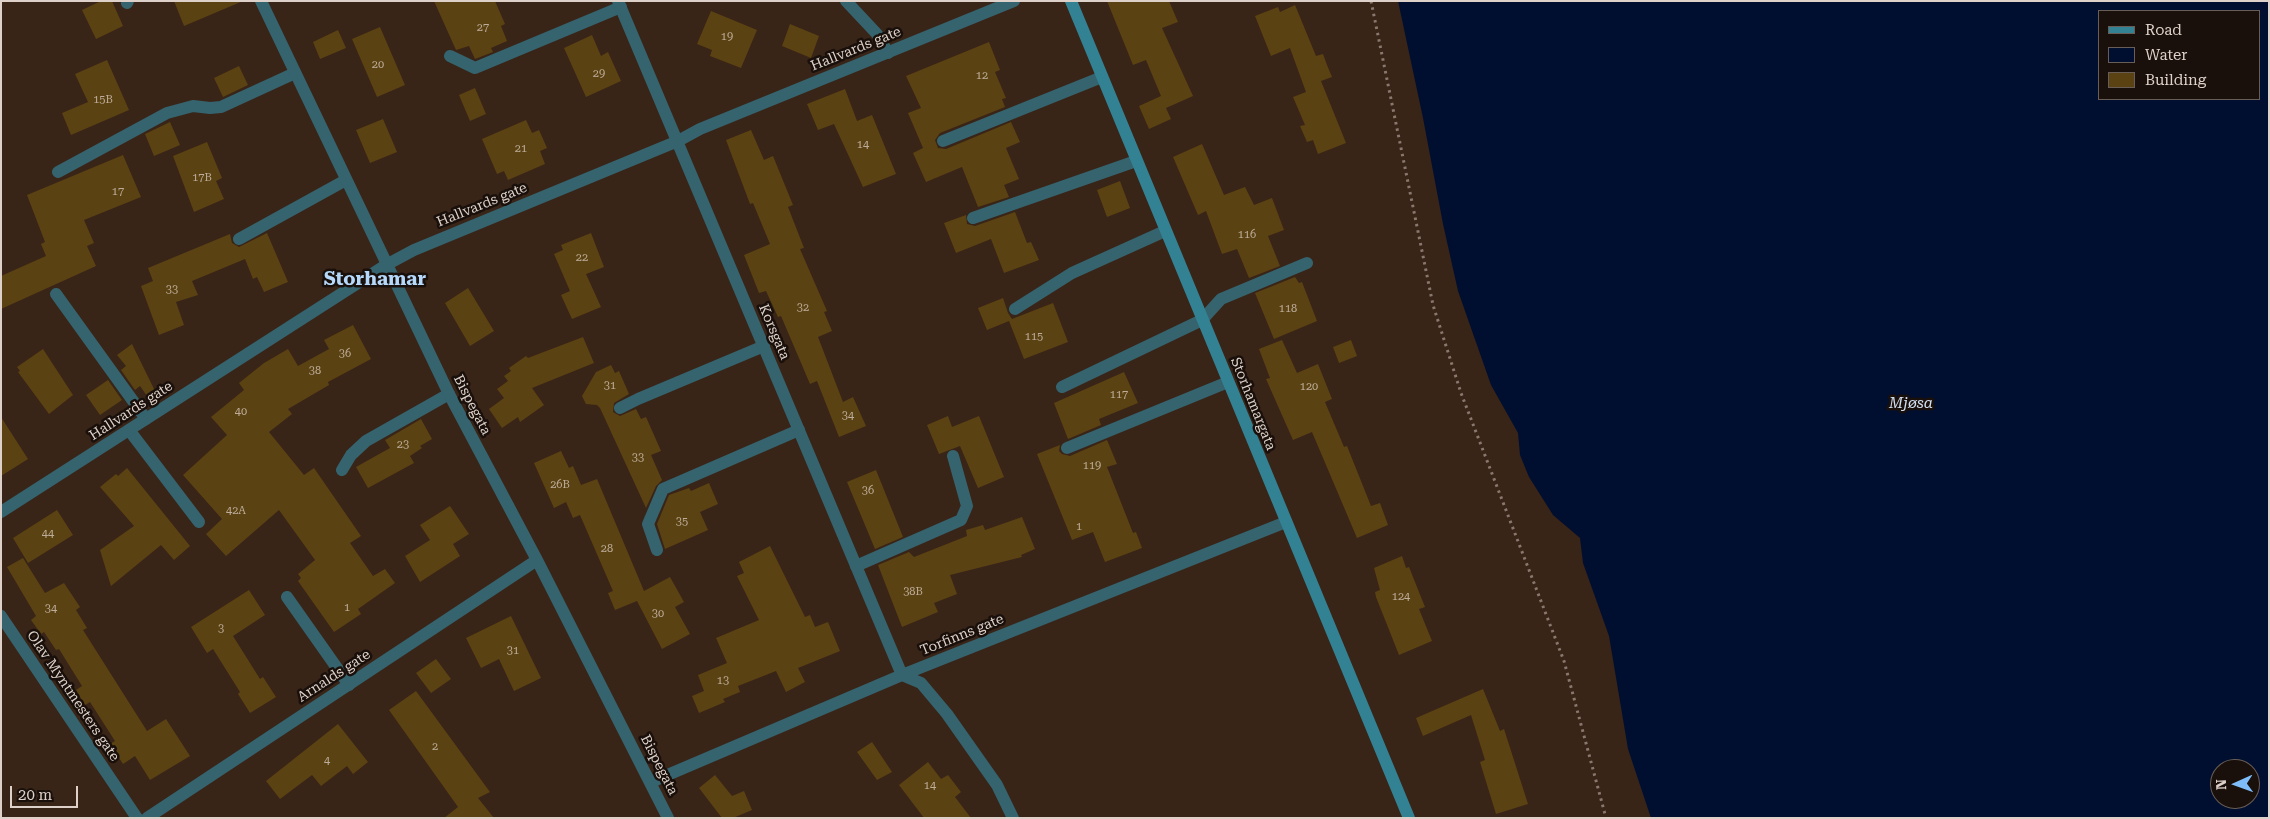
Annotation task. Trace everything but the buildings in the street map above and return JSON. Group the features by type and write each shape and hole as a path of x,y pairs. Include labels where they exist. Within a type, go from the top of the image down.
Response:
{"main road":[{"name":"Storhamargata","path":"1070,1 1409,818"}],"street":[{"name":"Bispegata","path":"261,1 449,394 537,560 668,818"},
{"path":"846,1 877,34 888,53"},
{"name":"Hallvards gate","path":"1,512 386,265 414,250 678,141 700,129 1014,1"},
{"path":"450,56 475,68 620,4"},
{"name":"Korsgata","path":"620,4 902,675"},
{"path":"58,172 167,113 193,106 221,107 295,73"},
{"path":"943,142 1102,77"},
{"path":"974,218 1136,161"},
{"path":"240,239 346,180"},
{"path":"1015,309 1072,273 1165,230"},
{"path":"1062,387 1202,320 1221,299 1307,264"},
{"path":"56,294 146,419"},
{"path":"620,408 764,346"},
{"path":"1066,448 1228,382"},
{"path":"342,470 351,455 366,441 449,394"},
{"path":"129,430 199,522"},
{"path":"657,550 648,524 663,488 799,430"},
{"path":"856,566 961,520 967,506 953,456"},
{"name":"Torfinns gate","path":"651,782 902,675 1286,522"},
{"name":"Arnalds gate","path":"147,818 537,560"},
{"path":"287,597 349,685"},
{"name":"Olav Myntmesters gate","path":"1,616 137,818"},
{"path":"902,675 921,683 947,714 997,785 1013,818"}],"path":[{"path":"1371,1 1433,305 1461,393 1564,661 1606,818"}],"water":[{"name":"Mjøsa","path":"1398,1 2269,1 2269,818 1651,818 1628,749 1609,636 1583,563 1580,538 1553,515 1529,477 1520,455 1518,433 1491,385 1458,291"}],"district":[{"name":"Storhamar","path":"375,279"}]}
